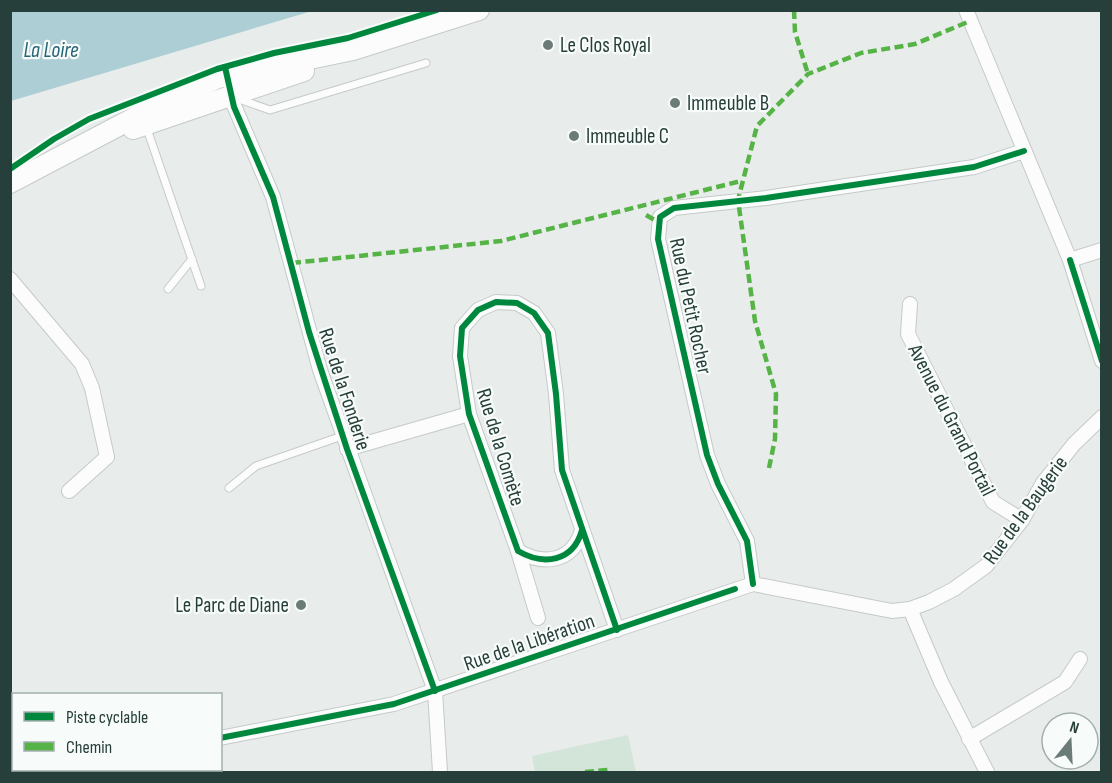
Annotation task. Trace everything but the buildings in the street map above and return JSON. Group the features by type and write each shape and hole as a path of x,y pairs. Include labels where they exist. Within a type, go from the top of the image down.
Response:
{"main road":[{"path":"98,139 307,70 353,50 479,10"},
{"path":"10,183 199,86 250,70 353,50"},
{"path":"199,86 230,96"},
{"path":"10,189 34,171"}],"street":[{"path":"966,10 1070,260 1101,361"},
{"name":"Rue de la Fonderie","path":"230,96 273,197 309,332 345,443 435,691 440,772"},
{"name":"Rue du Petit Rocher","path":"753,584 747,541 718,484 707,455 658,239 660,217 674,208 766,198 974,167 1024,151"},
{"path":"1070,260 1101,250"},
{"path":"10,279 82,364 92,388 107,457 69,491"},
{"name":"Rue de la Comète","path":"538,618 518,551 469,414 460,356 462,328 478,310 496,302 517,303 534,313 548,333 562,470 617,630"},
{"name":"Avenue du Grand Portail","path":"910,304 908,334 993,502 1022,520"},
{"name":"Rue de la Comète","path":"345,443 469,414"},
{"name":"Rue de la Baugerie","path":"910,609 954,589 986,566 1022,520 1043,483 1074,444 1101,419"},
{"path":"518,551 538,560 556,559 570,552 582,530"},
{"name":"Rue de la Libération","path":"222,738 384,706 753,584 892,611 910,609"},
{"path":"910,609 969,739 987,772"},
{"path":"969,739 1065,682 1080,659"}],"lane":[{"path":"230,96 270,110 426,63"},
{"path":"146,125 201,286"},
{"path":"168,288 192,259"},
{"path":"229,488 256,466 345,443"}],"green space":[{"path":"628,735 636,772 535,772 532,756"}],"water":[{"name":"La Loire","path":"11,10 312,10 312,11 11,101"}],"marked path":[{"path":"794,10 795,32 808,74"},
{"path":"769,468 775,439 776,394 755,321 738,200 757,126 808,74 861,53 915,44 970,21"},
{"path":"292,263 501,241 741,181"},
{"path":"646,215 658,222"},
{"path":"585,772 608,770 609,772"}],"cycle path":[{"path":"10,169 54,139 89,119 217,69 274,53 348,38 437,10"},
{"path":"225,67 234,107 273,197 309,332 347,449 435,691"},
{"path":"753,584 747,541 718,484 707,455 658,239 660,217 674,208 766,198 974,167 1024,151"},
{"path":"1070,260 1102,361"},
{"path":"582,530 572,549 556,558 538,559 518,551 469,414 460,356 462,328 478,310 496,302 517,303 534,313 548,333 562,470 617,630"},
{"path":"222,738 394,704 735,589"}],"place":[{"name":"Le Clos Royal","path":"548,45"},
{"name":"Immeuble B","path":"675,103"},
{"name":"Immeuble C","path":"574,136"},
{"name":"Le Parc de Diane","path":"301,605"}]}
